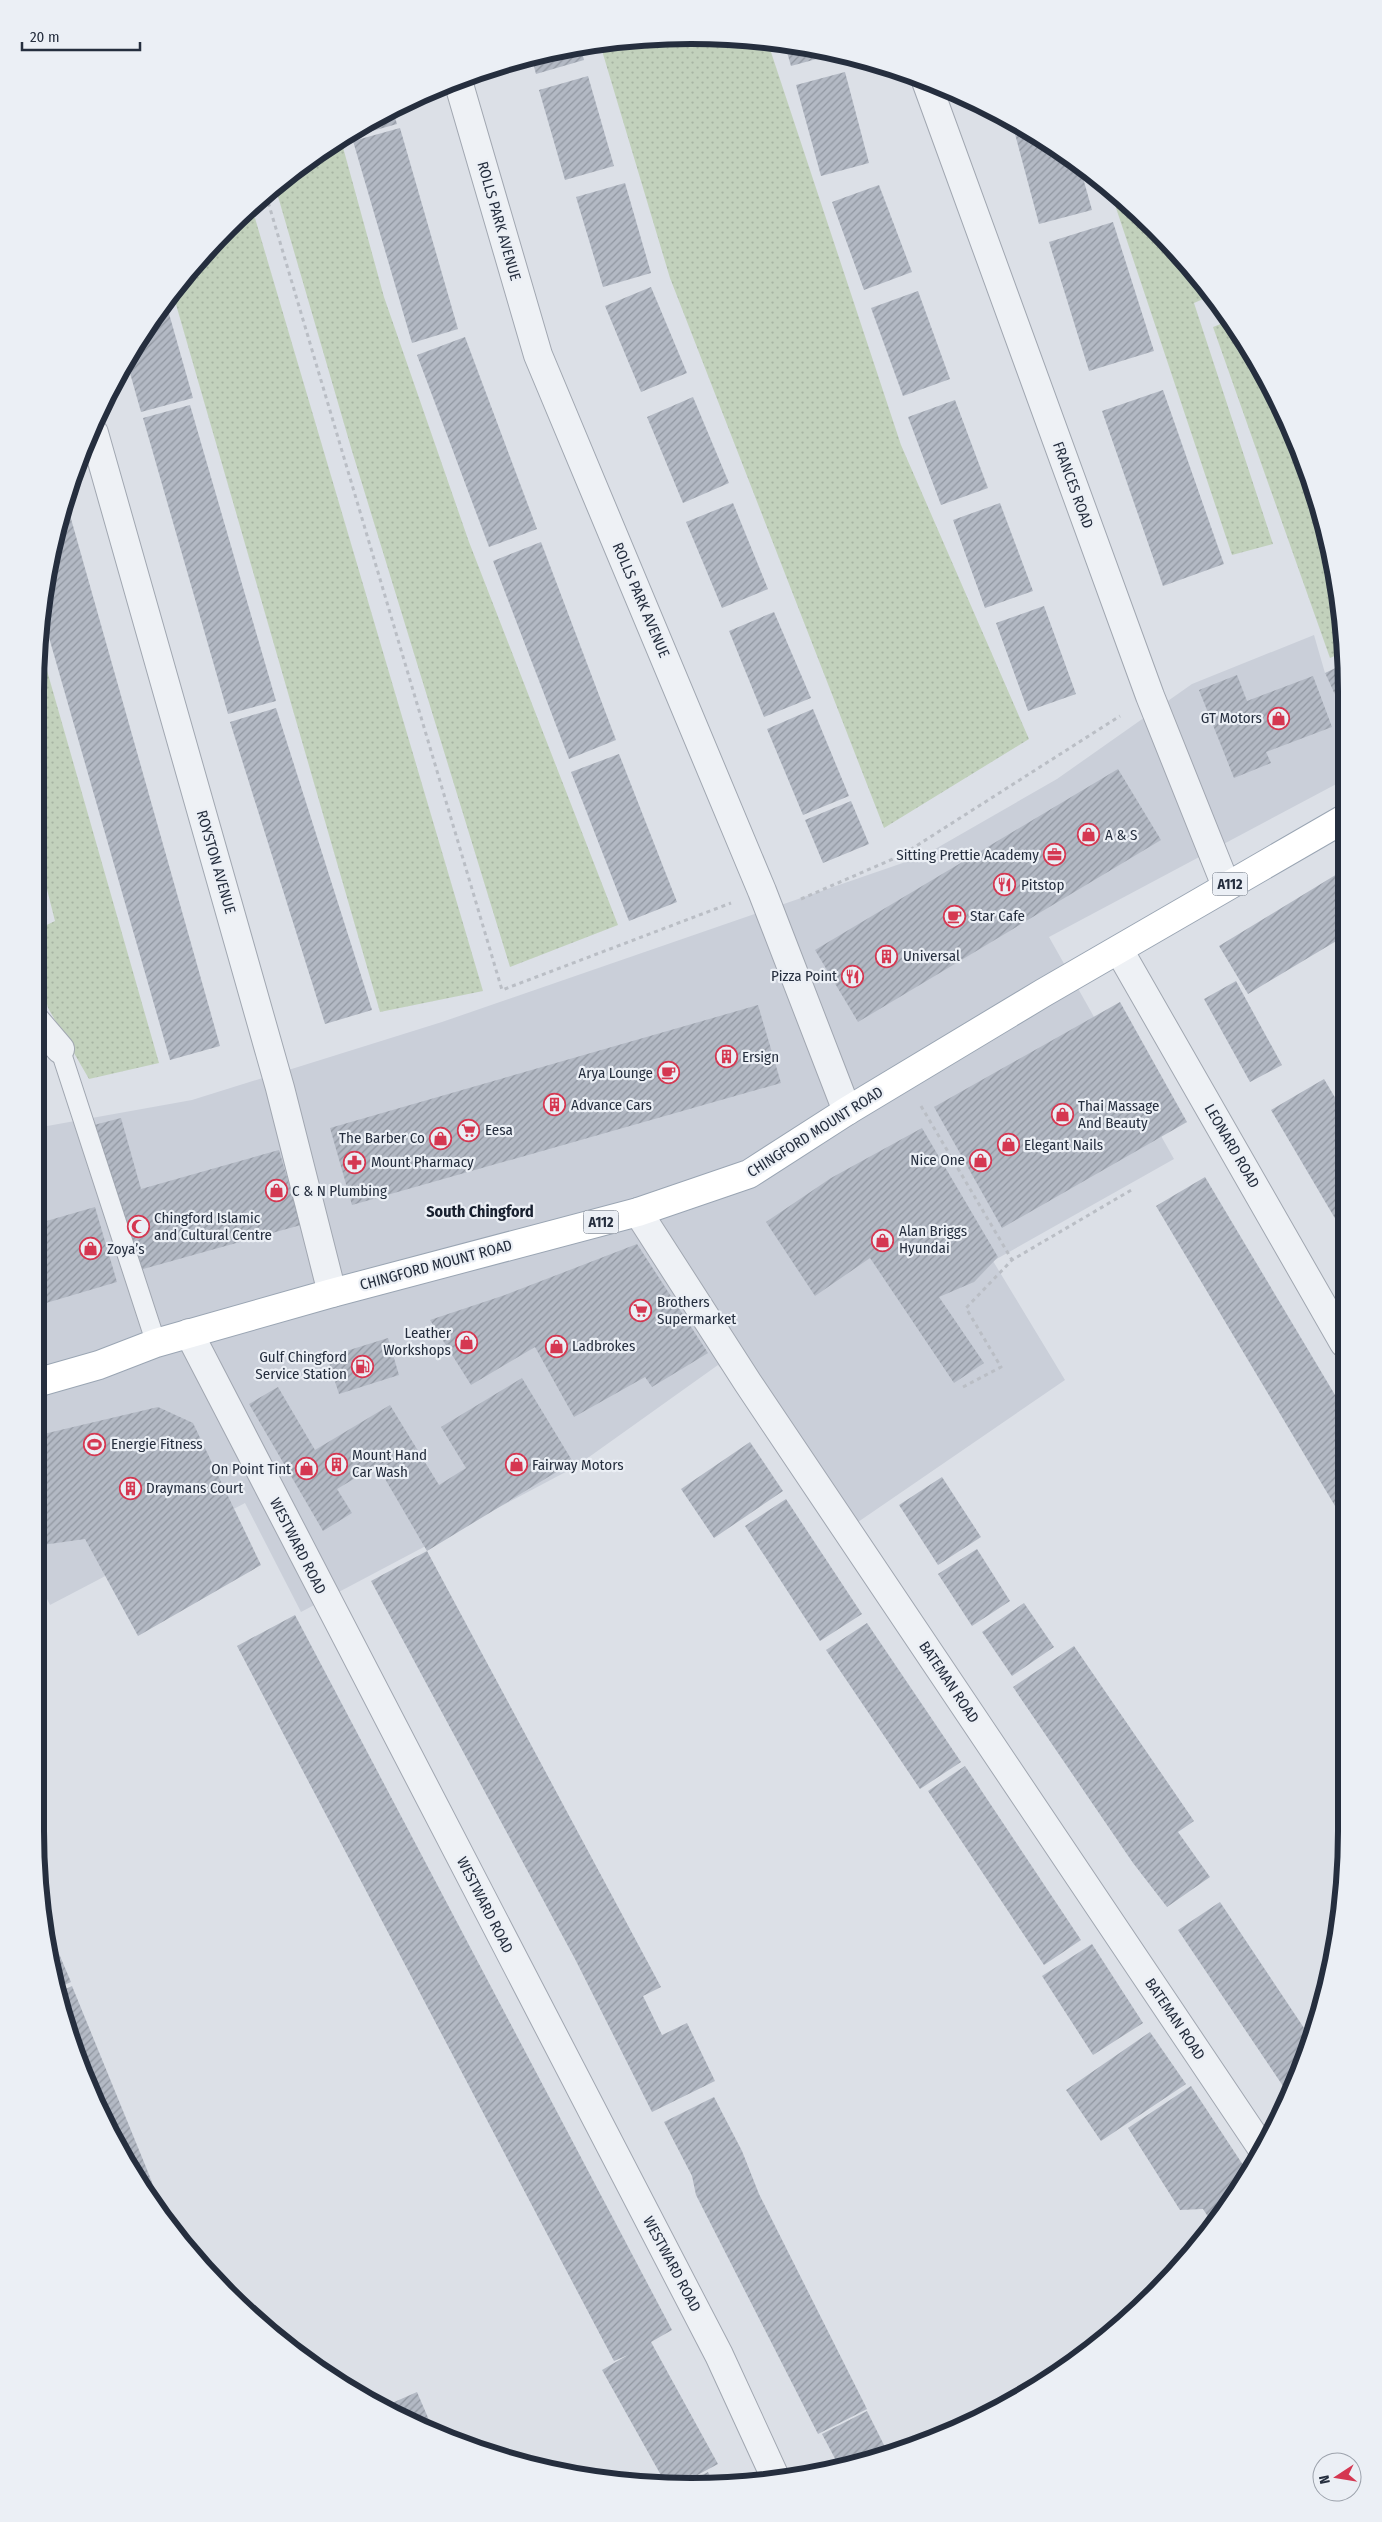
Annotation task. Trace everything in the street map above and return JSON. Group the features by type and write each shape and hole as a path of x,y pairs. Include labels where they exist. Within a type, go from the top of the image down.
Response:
{"main road":[{"name":"CHINGFORD MOUNT ROAD","path":"44,1381 99,1365 156,1343 332,1292 638,1212 749,1174 847,1111 1226,886 1338,822"}],"street":[{"name":"ROLLS PARK AVENUE","path":"460,87 538,356 767,902 847,1111"},
{"name":"FRANCES ROAD","path":"932,91 1150,696 1226,886"},
{"name":"ROYSTON AVENUE","path":"95,438 278,1079 332,1292"},
{"name":"LEONARD ROAD","path":"1119,950 1338,1333"},
{"path":"44,1031 60,1049"},
{"name":"BATEMAN ROAD","path":"638,1212 748,1383 1258,2143"},
{"name":"WESTWARD ROAD","path":"189,1333 304,1560 719,2355 773,2473"}],"lane":[{"path":"60,1049 156,1343"}],"path":[{"path":"268,201 502,990 902,855 1150,696"},
{"path":"905,1077 1012,1260"},
{"path":"963,1387 1000,1368 966,1308 1012,1260 1133,1189"}],"shaded area":[{"path":"1314,635 1325,673 1338,701 1338,783 1049,937 1174,1159 993,1261 1065,1380 858,1522 718,1365 575,1467 301,1612 245,1503 50,1605 44,1593 44,1127 192,1100 442,1022 923,856 1057,779 1192,684"}],"green space":[{"path":"691,44 770,49 901,445 1029,739 884,828 670,278 602,50 649,45"},
{"path":"343,146 384,297 469,542 618,925 510,967 352,451 277,194"},
{"path":"1113,200 1149,233 1178,264 1205,298 1194,303 1273,544 1232,555"},
{"path":"254,214 483,991 380,1012 175,301 204,264"},
{"path":"1223,323 1252,367 1272,405 1304,483 1326,565 1333,607 1337,655 1330,658 1213,327"},
{"path":"45,662 159,1063 89,1079 48,1008 44,991 44,926 55,921 44,878"}],"building":[{"path":"787,51 823,57 791,66"},
{"path":"582,53 584,60 536,74 533,64"},
{"path":"845,72 869,163 821,176 796,85"},
{"path":"588,76 614,166 565,180 539,90"},
{"path":"394,116 397,124 360,134"},
{"path":"400,128 458,329 412,343 353,141"},
{"path":"1014,129 1083,176 1092,210 1039,224"},
{"path":"625,183 651,273 603,287 576,197"},
{"path":"879,185 912,272 864,290 832,202"},
{"path":"1113,222 1154,351 1089,371 1049,242"},
{"path":"651,287 687,373 641,392 605,306"},
{"path":"918,291 950,379 903,396 871,308"},
{"path":"168,310 193,398 141,412 129,369"},
{"path":"465,337 537,529 489,547 417,355"},
{"path":"1163,390 1224,564 1163,586 1102,411"},
{"path":"693,397 729,483 683,503 647,417"},
{"path":"955,400 988,488 941,505 908,417"},
{"path":"190,405 276,701 228,714 143,418"},
{"path":"733,503 768,589 722,608 686,522"},
{"path":"1000,503 1033,591 985,608 953,520"},
{"path":"69,512 220,1046 170,1060 47,630 56,565"},
{"path":"541,542 616,740 569,759 493,561"},
{"path":"1044,606 1076,694 1028,711 996,623"},
{"path":"774,612 811,698 764,717 729,631"},
{"path":"1337,667 1338,701 1325,673"},
{"path":"1237,675 1247,701 1313,676 1332,727 1266,752 1271,763 1234,778 1199,690"},
{"path":"276,708 372,1010 325,1024 230,722"},
{"path":"813,709 849,796 803,815 767,729"},
{"path":"619,754 677,902 629,921 571,772"},
{"path":"1118,769 1161,840 858,1022 815,950"},
{"path":"851,801 869,844 823,863 805,820"},
{"path":"1338,873 1338,940 1248,994 1219,946"},
{"path":"1236,981 1282,1065 1250,1082 1204,999"},
{"path":"1120,1002 1187,1122 1002,1228 934,1107"},
{"path":"758,1005 781,1083 352,1205 330,1128"},
{"path":"1324,1079 1338,1103 1338,1224 1271,1110"},
{"path":"121,1118 141,1189 279,1150 301,1225 136,1271 94,1125"},
{"name":"Alan Briggs Hyundai","path":"922,1128 998,1257 974,1282 939,1297 984,1363 954,1383 870,1258 815,1296 766,1222 831,1178"},
{"path":"1205,1177 1338,1400 1338,1511 1156,1206"},
{"path":"95,1207 117,1282 44,1304 44,1222"},
{"path":"637,1244 708,1353 652,1387 645,1377 574,1417 535,1347 471,1385 430,1320 505,1295"},
{"name":"Gulf Chingford Service Station","path":"388,1338 399,1375 339,1394 327,1357"},
{"path":"522,1378 573,1462 427,1551 377,1465 337,1489 352,1513 323,1531 249,1404 278,1387 315,1450 390,1405 439,1485 466,1468 441,1427"},
{"name":"Draymans Court","path":"158,1407 193,1423 261,1565 138,1636 85,1539 44,1545 44,1434"},
{"path":"750,1442 783,1491 714,1538 681,1489"},
{"path":"942,1477 981,1537 938,1565 899,1505"},
{"path":"786,1499 862,1614 820,1641 745,1526"},
{"path":"977,1549 1010,1601 972,1626 938,1574"},
{"path":"427,1551 661,1987 643,1996 662,2035 687,2023 715,2081 652,2112 575,1959 371,1581"},
{"path":"1024,1603 1054,1647 1012,1676 982,1632"},
{"path":"295,1615 672,2330 651,2342 718,2464 692,2478 662,2477 602,2370 628,2355 614,2361 237,1646"},
{"path":"867,1623 961,1762 920,1789 826,1650"},
{"path":"1074,1646 1194,1821 1178,1832 1210,1877 1167,1907 1133,1863 1013,1687"},
{"path":"965,1766 1081,1940 1044,1965 928,1791"},
{"path":"1220,1902 1306,2031 1285,2089 1178,1930"},
{"path":"53,1940 71,1982 63,1986"},
{"path":"1092,1944 1143,2023 1093,2055 1042,1976"},
{"path":"72,1986 158,2197 130,2155 110,2117 78,2039 64,1990"},
{"path":"1150,2032 1186,2084 1101,2141 1066,2090"},
{"path":"1191,2086 1244,2167 1209,2218 1203,2209 1180,2210 1128,2128"},
{"path":"714,2097 742,2151 759,2194 867,2409 818,2434 696,2195 692,2176 664,2122"},
{"path":"417,2392 430,2423 405,2412 390,2404"},
{"path":"867,2411 886,2448 836,2461 822,2434"},
{"path":"708,2472 711,2478 697,2478"}],"place":[{"name":"GT Motors","path":"1278,718"},
{"name":"A & S","path":"1089,835"},
{"name":"Sitting Prettie Academy","path":"1055,855"},
{"name":"Pitstop","path":"1005,885"},
{"name":"Star Cafe","path":"954,916"},
{"name":"Universal","path":"887,956"},
{"name":"Pizza Point","path":"853,976"},
{"name":"Ersign","path":"726,1057"},
{"name":"Arya Lounge","path":"669,1073"},
{"name":"Advance Cars","path":"555,1105"},
{"name":"Thai Massage And Beauty","path":"1062,1115"},
{"name":"Eesa","path":"469,1130"},
{"name":"The Barber Co","path":"441,1138"},
{"name":"Elegant Nails","path":"1008,1145"},
{"name":"Nice One","path":"981,1160"},
{"name":"Mount Pharmacy","path":"355,1162"},
{"name":"C & N Plumbing","path":"276,1191"},
{"name":"Chingford Islamic and Cultural Centre","path":"138,1227"},
{"name":"Alan Briggs Hyundai","path":"883,1240"},
{"name":"Zoya’s","path":"91,1249"},
{"name":"Brothers Supermarket","path":"641,1311"},
{"name":"Leather Workshops","path":"467,1342"},
{"name":"Ladbrokes","path":"556,1346"},
{"name":"Gulf Chingford Service Station","path":"363,1366"},
{"name":"Energie Fitness","path":"95,1444"},
{"name":"Mount Hand Car Wash","path":"336,1464"},
{"name":"Fairway Motors","path":"516,1465"},
{"name":"On Point Tint","path":"307,1469"},
{"name":"Draymans Court","path":"130,1488"}],"district":[{"name":"South Chingford","path":"480,1211"}]}
